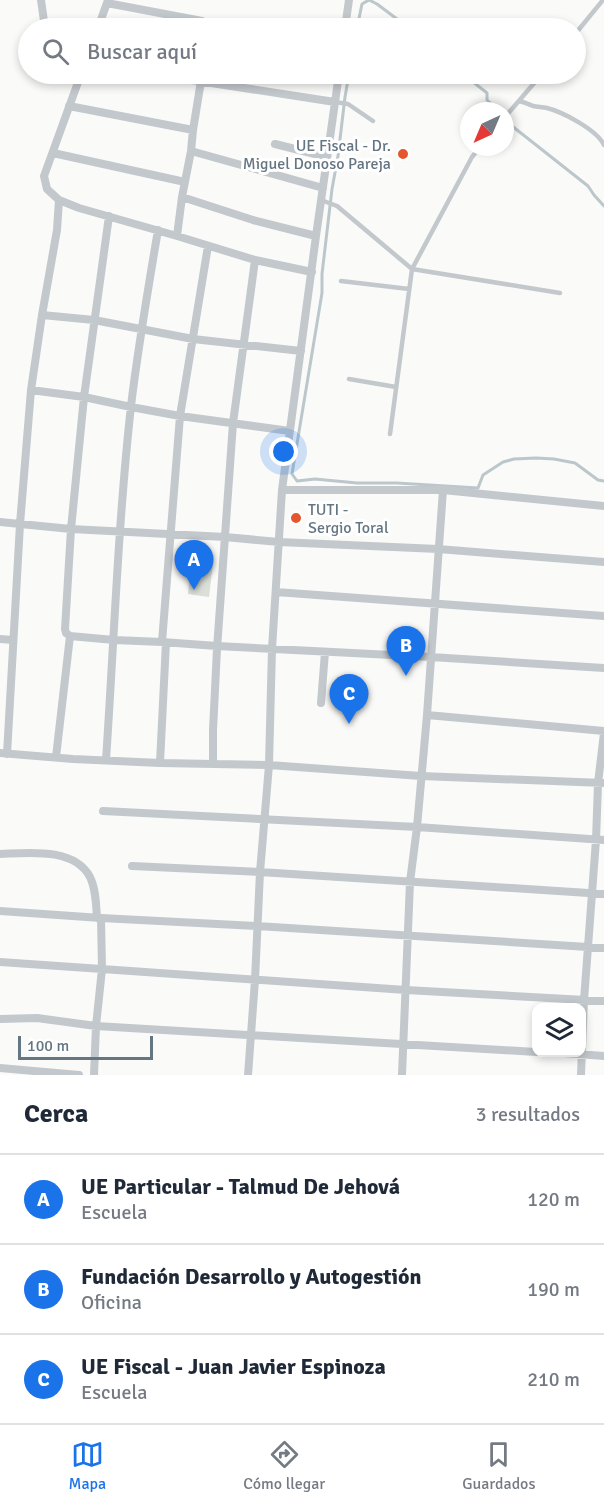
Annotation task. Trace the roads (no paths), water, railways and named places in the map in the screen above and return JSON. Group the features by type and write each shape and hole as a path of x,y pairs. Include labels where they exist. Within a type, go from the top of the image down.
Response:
{"street":[{"path":"41,0 44,18"},
{"path":"346,18 349,0"},
{"path":"102,18 108,1 188,18"},
{"path":"77,84 44,176 47,189 59,200 255,260 312,272"},
{"path":"177,236 201,84"},
{"path":"220,84 335,102"},
{"path":"248,1075 269,765 272,649 282,490 338,84"},
{"path":"69,106 193,130"},
{"path":"275,144 327,157"},
{"path":"191,151 323,188"},
{"path":"53,153 185,182"},
{"path":"182,197 253,220 316,236"},
{"path":"59,200 57,230 32,390 4,753 56,758 269,765 421,776 601,783"},
{"path":"109,216 84,396 71,529 66,633 70,636 114,640 604,668"},
{"path":"106,760 131,407 141,329 158,230"},
{"path":"160,763 164,642 180,416 208,246"},
{"path":"213,764 217,646 233,423 255,260"},
{"path":"42,315 93,320 193,339 301,351"},
{"path":"32,390 84,396 180,416 290,431"},
{"path":"282,490 442,490 604,506"},
{"path":"402,1075 410,882 427,715 442,490"},
{"path":"0,522 71,529 438,549 604,562"},
{"path":"276,592 604,616"},
{"path":"56,758 70,636"},
{"path":"0,639 13,640"},
{"path":"321,703 325,652"},
{"path":"427,715 604,732 600,840 592,894 584,1003"},
{"path":"103,811 417,827 600,840"},
{"path":"0,854 49,853 65,857 79,865 89,876 94,889 99,918 102,969 93,1075"},
{"path":"132,866 604,894"},
{"path":"0,911 604,948"},
{"path":"0,962 604,1002"},
{"path":"0,1019 37,1018 96,1026 532,1052"},
{"path":"586,1054 604,1056"},
{"path":"581,1075 582,1057"},
{"path":"0,1068 79,1075"}],"lane":[{"path":"586,21 603,0"},
{"path":"514,107 533,84"},
{"path":"519,101 563,114 602,139 604,145"},
{"path":"335,102 348,104 373,121"},
{"path":"390,434 412,269 473,156"},
{"path":"321,200 337,206 412,269 560,293"},
{"path":"341,281 409,289"},
{"path":"349,379 396,387"}],"waterway":[{"path":"359,18 362,4 369,0 396,18"},
{"path":"347,84 332,189 322,274 322,293 292,474 297,481 315,479 478,488 483,475 503,462 536,458 575,463 598,480 604,481"},
{"path":"476,84 487,93 489,102"},
{"path":"514,128 588,186 604,206"}],"place":[{"name":"UE Fiscal - Dr. Miguel Donoso Pareja","path":"403,154"},
{"name":"TUTI - Sergio Toral","path":"296,518"},
{"name":"UE Particular - Talmud De Jehová","path":"194,590"},
{"name":"Fundación Desarrollo y Autogestión","path":"406,676"},
{"name":"UE Fiscal - Juan Javier Espinoza","path":"349,724"}]}
